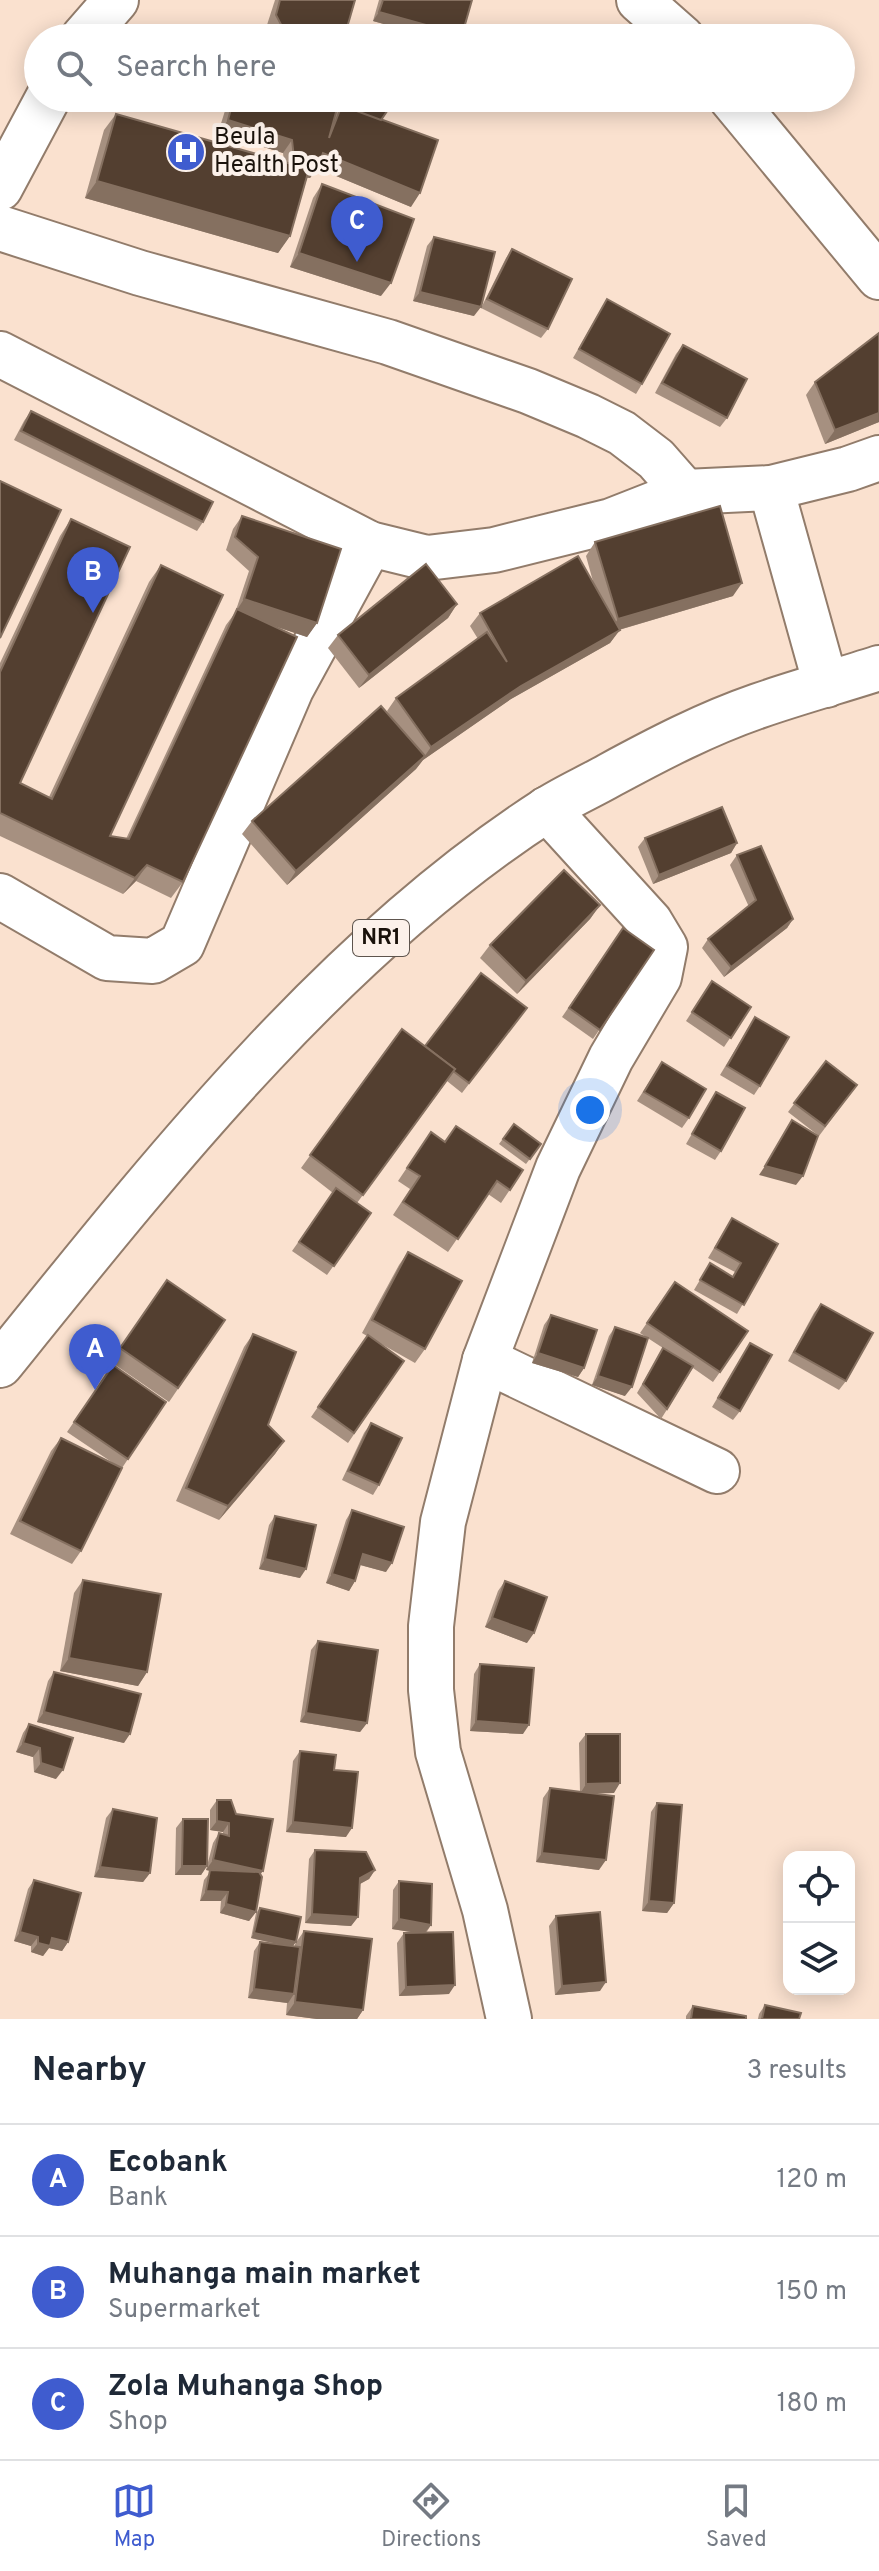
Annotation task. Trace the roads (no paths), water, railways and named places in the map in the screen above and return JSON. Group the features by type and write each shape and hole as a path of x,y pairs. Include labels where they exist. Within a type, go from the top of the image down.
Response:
{"main road":[{"path":"95,24 116,0"},
{"path":"639,0 666,24"},
{"path":"0,188 41,112"},
{"path":"743,112 879,277"},
{"path":"0,228 140,273 388,342 528,391 622,433 656,459 685,492"},
{"path":"0,354 370,544 427,558 494,550 611,521 685,492 771,488 879,458"},
{"path":"771,488 826,685"},
{"path":"0,896 107,958 153,961 182,944 291,689 370,544"},
{"name":"NR1","path":"0,1365 181,1147 259,1060 342,973 436,889 547,809 683,736 757,706 879,668"},
{"path":"509,2019 485,1910 438,1752 431,1690 431,1626 443,1522 485,1360 558,1168 611,1058 659,977 665,947 650,922 547,809"},
{"path":"485,1360 717,1471"}],"place":[{"name":"Beula Health Post","path":"186,152"},
{"name":"Zola Muhanga Shop","path":"357,262"},
{"name":"Muhanga main market","path":"93,613"},
{"name":"Ecobank","path":"95,1390"}]}
